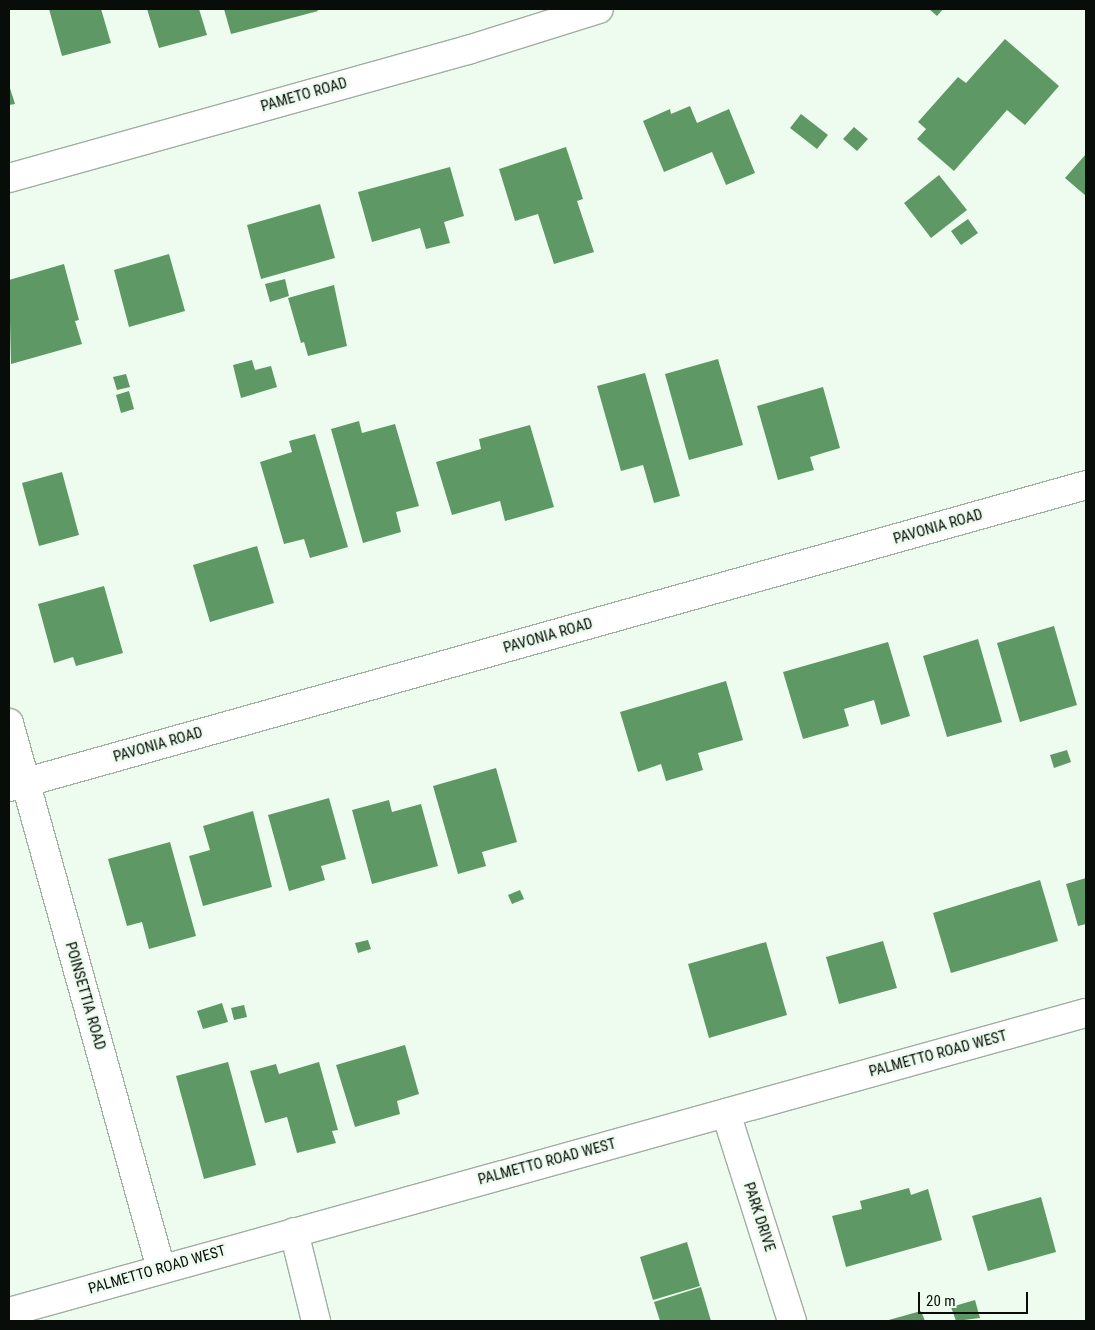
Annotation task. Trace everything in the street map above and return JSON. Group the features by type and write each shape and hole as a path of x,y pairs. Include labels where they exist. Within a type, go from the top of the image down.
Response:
{"street":[{"name":"PAMETO ROAD","path":"9,178 506,39 599,9"},
{"name":"PAVONIA ROAD","path":"17,784 1086,485"},
{"name":"POINSETTIA ROAD","path":"9,722 17,784 161,1269"},
{"name":"PALMETTO ROAD WEST","path":"9,1312 1086,1013"},
{"name":"PARK DRIVE","path":"726,1112 792,1321"},
{"path":"294,1232 316,1321"}],"building":[{"path":"49,9 101,9 111,43 62,56"},
{"path":"147,9 199,9 207,35 159,48"},
{"path":"224,9 317,9 318,11 231,34"},
{"path":"929,9 943,9 937,16"},
{"path":"1005,39 1059,86 1025,125 1007,110 954,171 917,139 926,129 918,122 958,77 966,83"},
{"path":"9,85 15,104 9,105"},
{"path":"690,106 697,123 729,109 755,173 726,185 712,152 664,172 643,121 670,109 671,114"},
{"path":"801,114 828,135 817,149 790,128"},
{"path":"854,127 868,139 857,151 843,139"},
{"path":"566,147 583,199 577,201 594,252 554,264 538,214 515,221 499,169"},
{"path":"1086,154 1086,196 1065,178"},
{"path":"450,167 464,216 444,222 450,243 426,249 420,228 372,242 358,192"},
{"path":"939,175 967,210 931,238 904,203"},
{"path":"320,204 335,258 261,279 247,225"},
{"path":"968,219 978,233 961,245 951,231"},
{"path":"169,254 185,311 129,327 114,270"},
{"path":"64,264 79,320 75,321 82,344 11,364 9,280"},
{"path":"285,279 289,296 270,302 265,284"},
{"path":"334,285 347,346 308,356 304,342 301,343 288,298"},
{"path":"718,359 743,445 689,460 665,374"},
{"path":"252,360 255,370 271,366 277,387 241,398 233,365"},
{"path":"645,373 680,496 654,503 643,465 621,471 597,386"},
{"path":"126,374 130,387 117,390 113,377"},
{"path":"823,387 840,448 810,457 814,470 778,480 757,406"},
{"path":"129,391 134,409 121,413 116,395"},
{"path":"359,421 362,433 395,424 419,506 396,512 401,532 363,543 331,429"},
{"path":"530,425 554,507 505,521 500,501 452,515 436,462 481,449 479,439"},
{"path":"315,434 348,547 310,558 304,539 284,544 260,462 292,452 289,441"},
{"path":"62,472 79,535 39,546 22,483"},
{"path":"257,546 274,603 210,622 193,565"},
{"path":"104,586 123,653 76,666 73,657 54,663 38,604"},
{"path":"1054,626 1077,705 1020,722 997,643"},
{"path":"978,639 1002,722 947,737 923,656"},
{"path":"888,642 910,716 881,725 874,700 844,709 849,726 803,739 783,672"},
{"path":"726,681 743,740 698,753 703,770 666,781 661,764 638,772 620,712"},
{"path":"1067,750 1071,762 1054,768 1050,755"},
{"path":"496,768 517,842 482,852 486,866 458,874 433,786"},
{"path":"329,798 346,859 321,866 325,880 289,891 268,815"},
{"path":"389,800 392,812 421,804 438,866 372,884 352,810"},
{"path":"253,811 272,887 203,906 189,856 210,850 203,826"},
{"path":"170,842 196,936 149,949 142,922 127,926 108,859"},
{"path":"1086,878 1086,924 1078,926 1066,884"},
{"path":"1040,880 1058,941 951,973 933,913"},
{"path":"520,890 524,899 512,904 508,895"},
{"path":"368,940 371,949 358,953 355,943"},
{"path":"883,941 897,988 839,1004 826,957"},
{"path":"766,942 787,1015 709,1038 688,964"},
{"path":"222,1003 228,1022 203,1029 197,1011"},
{"path":"244,1005 247,1017 234,1020 231,1008"},
{"path":"405,1045 419,1094 397,1101 400,1114 355,1127 336,1065"},
{"path":"228,1062 256,1165 204,1179 176,1076"},
{"path":"319,1062 338,1130 332,1131 336,1143 297,1153 287,1117 265,1123 250,1071 276,1064 279,1074"},
{"path":"909,1188 911,1195 928,1189 942,1240 846,1267 832,1216 862,1209 860,1201"},
{"path":"1041,1197 1056,1252 988,1271 972,1216"},
{"path":"687,1242 700,1286 653,1300 640,1257"},
{"path":"701,1287 711,1321 660,1321 654,1302"},
{"path":"975,1300 980,1318 956,1321 951,1307"},
{"path":"921,1311 925,1321 885,1321"}]}
